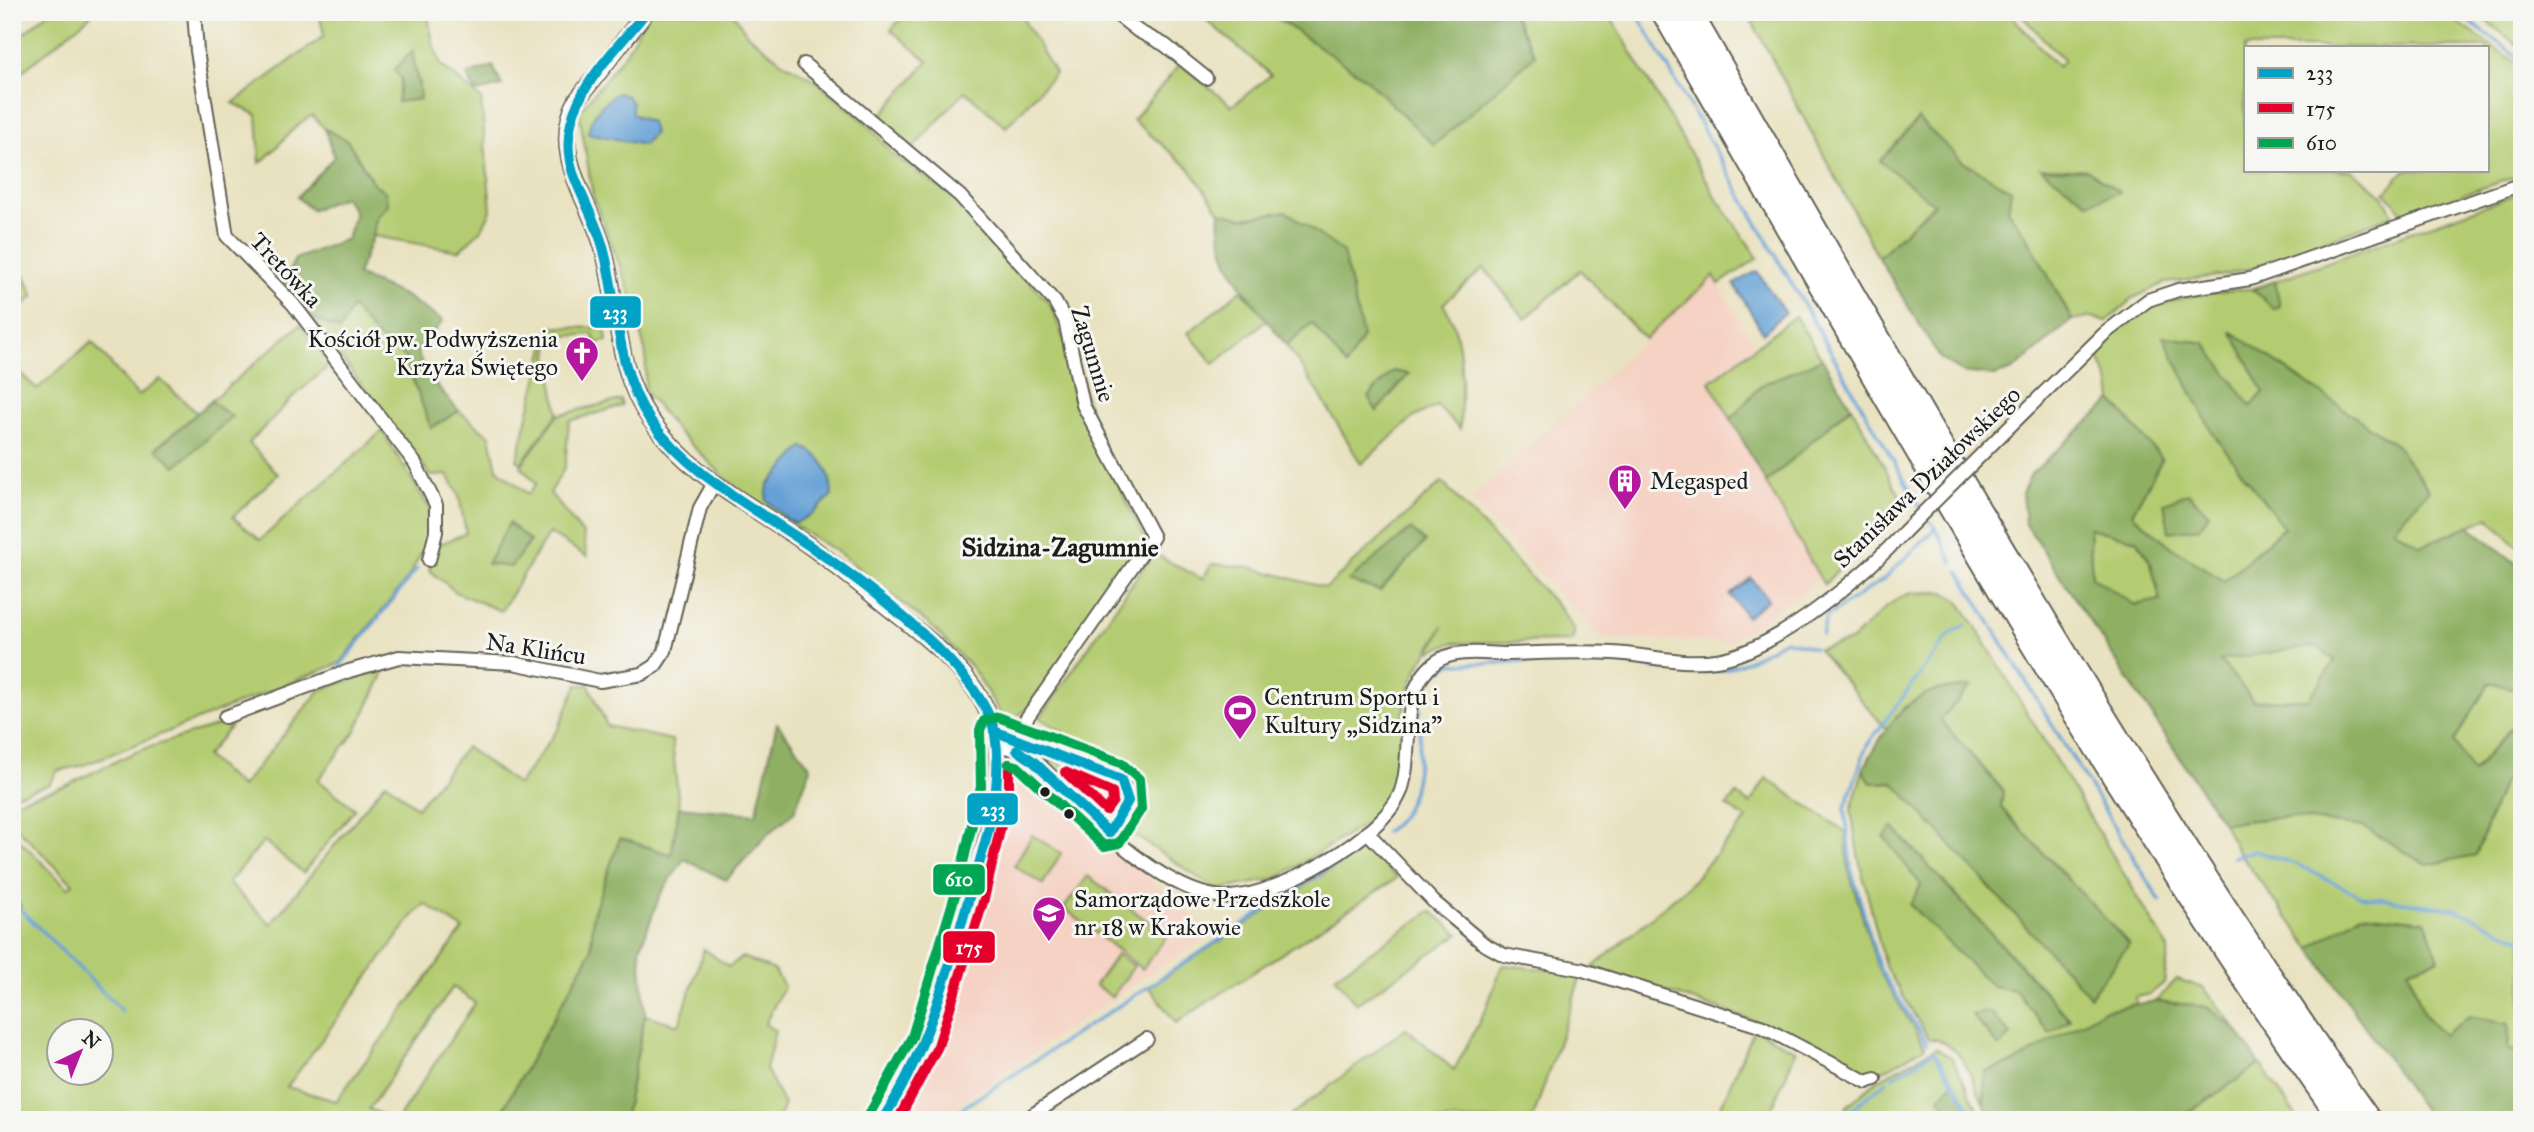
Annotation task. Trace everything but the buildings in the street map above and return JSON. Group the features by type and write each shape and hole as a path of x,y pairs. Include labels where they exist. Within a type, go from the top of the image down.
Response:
{"highway":[{"path":"1664,12 2054,681 2180,880 2342,1120"},
{"path":"1689,12 2080,682 2234,923 2368,1120"}],"street":[{"name":"Tretówka","path":"194,12 199,64 227,236 293,304 415,463 436,505 435,539 429,560"},
{"path":"646,12 577,100 569,116 565,135 568,157 607,261 629,380 639,402 668,443 713,485 801,540 920,632 967,681 986,711 994,739 993,803 964,917 925,1042 891,1116"},
{"path":"1114,12 1138,31 1165,45 1206,78"},
{"name":"Zagumnie","path":"804,64 960,196 1055,302 1065,320 1083,405 1153,537 1014,743"},
{"name":"Stanisława Działowskiego","path":"1014,743 1109,833 1183,887 1212,897 1261,892 1287,881 1367,832 1389,813 1400,793 1408,758 1412,701 1423,676 1440,659 1461,654 1587,653 1697,662 1731,656 1760,643 1817,607 1876,562 2105,333 2148,300 2178,290 2250,279 2522,184"},
{"name":"Na Klińcu","path":"225,718 349,671 399,657 513,663 600,681 642,674 655,666 665,651 700,508 713,485"},
{"name":"Stanisława Działowskiego","path":"994,739 1014,743 1121,780 1128,792 1127,805 1109,833"},
{"path":"1367,832 1434,902 1484,944 1504,955 1580,969 1763,1027 1867,1082 1875,1079"},
{"path":"1025,1120 1147,1039"}],"shaded area":[{"path":"1714,276 1755,346 1710,382 1820,578 1753,628 1726,642 1602,639 1471,500"},
{"path":"1023,768 1213,934 935,1120 923,1120 918,1103 993,860 1009,777"}],"green space":[{"path":"49,12 95,12 12,80 12,43"},
{"path":"319,12 427,12 433,43 441,65 481,99 491,210 482,229 459,251 373,236 376,218 388,205 347,140 325,129 312,115 298,125 260,163 257,115 233,103 324,36","holes":["413,71 420,83 398,102 401,79"]},
{"path":"648,12 732,12 747,34 781,61 815,80 869,125 892,154 954,198 1051,305 1114,476 1146,540 1027,709 1007,724 973,669 931,626 839,553 740,492 677,431 645,391 646,355 632,297 593,197 579,112 627,51"},
{"path":"907,12 1019,12 1055,73 1006,127 965,91 912,149 877,120 928,61 891,30"},
{"path":"1197,12 1268,12 1365,78 1434,145 1535,55 1512,12 1608,12 1718,200 1758,258 1719,284 1714,276 1645,339 1580,270 1525,319 1484,268 1443,304 1451,318 1459,348 1460,429 1437,406 1414,417 1361,464 1319,393 1286,345 1312,323 1347,366 1286,211 1244,218 1220,212 1189,168 1133,120 1180,64 1232,106 1271,75"},
{"path":"1268,12 1512,12 1535,55 1434,145 1365,78"},
{"path":"1747,12 2008,12 2058,67 2064,60 2018,12 2443,12 2522,67 2522,174 2405,215 2385,192 2404,172 2488,172 2488,46 2244,46 2244,172 2354,172 2383,196 2393,215 2272,262 2226,275 2165,283 2133,298 2106,322 2092,317 2072,320 2029,240 2008,211 2011,190 1963,162 1918,120 1934,204 1878,257","holes":["2042,168 2088,170 2088,203 2042,169"]},
{"path":"2474,12 2522,12 2522,48"},
{"path":"413,51 420,99 397,102 401,79 394,70"},
{"path":"493,66 502,86 476,92 467,75"},
{"path":"1918,119 1963,162 2011,190 2008,211 2029,240 2072,320 2013,370 1994,376 1962,372 1940,358 1878,257 1934,204 1880,161"},
{"path":"325,129 347,140 373,183 385,191 388,205 376,218 373,236 357,275 405,296 443,321 417,352 427,375 459,411 431,428 404,356 376,336 352,307 340,330 310,317 284,282 295,259 347,239 355,212 344,197 312,210 297,197 334,157"},
{"path":"2041,168 2088,170 2120,192 2088,203"},
{"path":"2522,192 2522,550 2488,518 2421,546 2392,528 2396,445 2232,332 2264,392 2250,407 2205,343 2164,337 2212,432 2284,527 2224,581 2173,548 2132,514 2162,459 2112,400 2110,384 2097,353 2103,342 2118,329 2147,310 2177,299 2241,289 2252,289 2275,309 2280,306 2275,281"},
{"path":"1286,211 1343,252 1363,337 1346,366 1312,323 1286,345 1240,284 1224,250 1220,212 1244,218"},
{"path":"12,258 21,268 34,296 12,315"},
{"path":"2275,281 2280,306 2274,309 2252,289"},
{"path":"1241,290 1268,319 1214,364 1188,333"},
{"path":"352,306 376,336 404,356 431,428 459,411 490,436 497,469 528,494 536,484 521,466 558,415 621,400 622,406 569,421 565,467 550,493 583,534 587,557 549,533 501,611 457,593 429,570 438,545 466,533 459,496 448,475 431,476 310,317 339,330"},
{"path":"1795,316 1822,359 1761,385 1731,419 1710,382"},
{"path":"300,325 330,365 293,397 249,443 278,474 233,517 260,540 382,431 429,507 431,523 428,541 408,578 340,663 84,765 57,771 50,784 12,796 12,365 37,389 92,342 138,396 160,379 197,413 156,448 231,417 211,401"},
{"path":"550,327 605,328 607,341 595,343 593,334 551,337 548,355 558,413 521,463 517,460"},
{"path":"2231,331 2396,445 2429,490 2393,529 2421,546 2469,526 2522,568 2522,690 2489,683 2454,742 2473,773 2522,714 2522,769 2503,781 2476,855 2427,865 2364,827 2287,817 2223,823 2025,523 2022,493 2031,474 2112,400 2162,459 2132,514 2173,548 2224,581 2284,528 2212,432 2163,336 2205,343 2251,407 2264,392","holes":["2089,528 2137,540 2151,563 2160,600 2135,605 2092,577","2316,646 2335,660 2309,699 2253,701 2220,660"]},
{"path":"1822,359 1851,406 1766,483 1731,419 1761,385"},
{"path":"1393,371 1409,374 1377,411 1368,397"},
{"path":"211,401 232,417 176,466 156,449"},
{"path":"1851,406 1902,499 1824,585 1766,483"},
{"name":"Centrum Sportu i Kultury „Sidzina”","path":"1442,482 1562,611 1574,630 1573,641 1452,643 1431,651 1443,626 1411,684 1404,711 1395,777 1381,807 1367,823 1275,879 1217,890 1128,831 1140,806 1139,778 1040,718 1153,553 1202,579 1212,564 1250,567 1326,588"},
{"path":"2188,493 2209,514 2199,528 2169,532 2164,503"},
{"path":"509,523 530,541 511,567 487,564"},
{"path":"2089,528 2137,540 2151,563 2161,600 2135,605 2092,577"},
{"path":"1411,529 1425,542 1380,591 1348,581"},
{"path":"1944,592 1958,600 2169,949 2164,983 2150,994 2135,997 2137,1004 2104,1010 2015,1062 1985,1072 1984,1105 1958,1053 1940,1041 1929,1039 1885,966 1858,855 1851,810 1863,770 1871,783 1893,782 2090,996 2129,944 2001,808 2003,790 1940,720 1970,687 1905,706 1888,731 1818,649 1851,641 1886,607 1911,593","holes":["1893,827 2070,1019 2050,1033 2015,990 1910,905 1922,885"]},
{"path":"2316,646 2335,660 2309,699 2253,701 2219,659"},
{"path":"387,667 355,732 318,780 355,809 303,873 264,841 228,883 271,924 386,782 417,808 466,747 518,785 558,729 577,685 589,685 607,726 672,740 679,807 672,855 620,838 593,914 591,951 497,1120 397,1120 475,1003 453,987 369,1109 394,1120 12,1120 12,909 16,911 21,906 12,896 12,833 68,888 73,884 12,823 12,806 19,800 65,786 135,752 237,719 206,756 241,787 320,690","holes":["425,904 463,929 336,1101 287,1087 412,917"]},
{"path":"2489,683 2522,690 2522,714 2472,773 2454,742"},
{"path":"1971,686 1940,720 2003,791 2001,808 2129,944 2090,996 1893,782 1871,783 1863,770 1891,723 1910,704 1933,691"},
{"path":"777,723 811,768 794,812 768,834 726,880 684,859 660,895 640,949 645,1015 624,1120 497,1120 591,951 593,914 620,838 671,855 679,807 756,814"},
{"path":"1043,756 1117,785 1122,796 1119,807 1110,815 1094,813 1039,757"},
{"path":"2522,769 2522,1054 2508,1049 2509,1024 2444,1036 2424,1015 2408,968 2362,914 2310,948 2236,849 2223,823 2287,817 2364,827 2427,865 2476,855 2503,781"},
{"path":"1766,778 1846,832 1848,868 1878,969 1925,1047 1878,1072 1860,1072 1781,1030 1593,967 1687,887 1747,819 1727,806 1736,794 1750,804"},
{"path":"1893,827 2070,1020 2050,1033 2015,990 1992,986 1910,905 1921,885 1884,837"},
{"path":"1032,835 1061,853 1043,884 1014,866"},
{"path":"1365,847 1397,878 1176,1023 1149,987"},
{"path":"1088,876 1167,936 1142,969 1064,908"},
{"path":"1431,911 1459,934 1356,1004 1335,976"},
{"path":"2362,914 2425,921 2439,959 2408,969 2424,1015 2444,1035 2469,1016 2509,1024 2508,1049 2522,1054 2522,1120 2430,1120 2310,948"},
{"path":"704,949 729,967 742,957 774,970 784,986 765,1024 775,1031 766,1069 784,1105 777,1120 624,1120 645,1015 679,1025"},
{"path":"1117,954 1134,966 1112,997 1095,985"},
{"path":"1502,965 1582,973 1534,1115 1528,1120 1285,1120 1406,1028 1454,1070 1486,1009"},
{"path":"2177,979 2204,988 2236,1029 2207,1007 2156,1001"},
{"path":"2156,1001 2207,1007 2236,1029 2260,1064 2178,1120 1992,1120 1984,1105 1985,1072 2015,1062 2104,1010"},
{"path":"1991,1012 2011,1035 1999,1047 1972,1015"},
{"path":"1754,1028 1796,1051 1767,1120 1715,1120"},
{"path":"1936,1048 1952,1058 1983,1120 1975,1120 1953,1083 1940,1097 1956,1120 1850,1117 1846,1107 1877,1080"},
{"path":"2260,1064 2299,1120 2178,1120"},
{"path":"1954,1083 1975,1120 1956,1120 1940,1097"}],"water":[{"path":"617,93 627,96 632,103 632,114 651,122 654,133 643,145 588,133 598,110"},
{"path":"1757,271 1785,313 1763,333 1734,284"},
{"path":"803,447 816,455 825,466 832,495 814,513 796,523 788,520 766,500 768,485"},
{"path":"1751,578 1768,599 1747,617 1730,595"}],"waterway":[{"path":"1636,12 1921,509"},
{"path":"2456,12 2522,60"},
{"path":"1925,516 1936,528 1952,562"},
{"path":"1822,635 1826,617 1884,579 1935,529"},
{"path":"337,670 417,569"},
{"path":"1959,572 2160,901"},
{"path":"1927,1043 1879,968 1851,868 1845,808 1867,745 1950,634 1966,625"},
{"path":"1614,662 1675,671 1706,672 1741,664 1785,640 1814,648"},
{"path":"1423,697 1433,675 1452,664 1583,661"},
{"path":"1385,832 1405,811 1411,798 1421,724"},
{"path":"944,1120 1362,847"},
{"path":"2234,857 2255,851 2296,864 2361,896 2454,909 2522,939"},
{"path":"12,901 122,1011"},
{"path":"1893,1077 1934,1052 1977,1120"},
{"path":"1846,1114 1887,1081"}],"transit line":[{"name":"233","path":"646,12 587,86 570,126 569,149 573,173 603,247 624,358 639,400 663,436 693,466 836,564 936,647 964,677 984,706 995,734 997,774 992,814 945,980 912,1066 882,1120"},
{"name":"610","path":"870,1113 912,1037 956,892 981,787 980,730 984,721 998,717 1121,763 1139,779 1141,809 1119,843 1104,846 1017,766 1009,764"},
{"name":"233","path":"994,731 1121,780 1128,801 1109,833"},
{"name":"233","path":"1017,750 1033,761 1109,833"},
{"name":"175","path":"898,1120 938,1046 984,899 1009,791 1009,764"},
{"name":"175","path":"1065,772 1112,792 1113,801 1106,811 1065,772"}],"place":[{"name":"Kościół pw. Podwyższenia Krzyża Świętego","path":"582,383"},
{"name":"Megasped","path":"1625,511"},
{"name":"Centrum Sportu i Kultury „Sidzina”","path":"1240,741"},
{"name":"Samorządowe Przedszkole nr 18 w Krakowie","path":"1049,943"}],"district":[{"name":"Sidzina-Zagumnie","path":"1060,547"}]}
